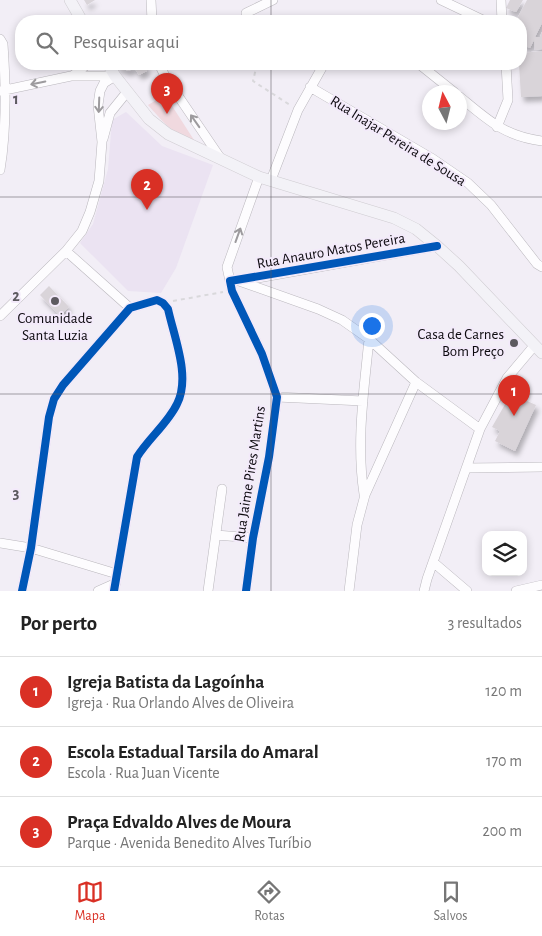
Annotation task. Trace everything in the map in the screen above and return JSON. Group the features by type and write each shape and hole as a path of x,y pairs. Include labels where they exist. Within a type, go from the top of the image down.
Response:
{"main road":[{"path":"70,0 79,15"},
{"path":"112,70 149,119 168,134 259,176 394,218 416,229 459,266 538,349"}],"street":[{"path":"151,0 152,15"},
{"path":"246,13 273,0"},
{"path":"441,0 472,15"},
{"path":"501,0 502,15"},
{"path":"0,39 3,44 5,139 0,170"},
{"path":"71,76 80,70"},
{"path":"162,70 223,161"},
{"path":"272,180 298,110 320,70"},
{"path":"427,70 446,85"},
{"path":"497,127 508,100 506,70"},
{"path":"3,90 71,76 115,76"},
{"path":"0,316 66,250 82,231 99,181 102,142 98,104 100,91 104,83 115,76"},
{"name":"Rua Inajar Pereira de Sousa","path":"310,87 433,159 468,183 491,205 542,267"},
{"path":"102,142 110,113 127,92"},
{"path":"467,103 497,127 518,136 542,141"},
{"path":"259,176 227,267 234,284 318,309 342,320 369,339 416,382 480,429"},
{"name":"Rua Anauro Matos Pereira","path":"234,284 437,246"},
{"path":"66,250 130,308"},
{"name":"Rua Jaime Pires Martins","path":"234,284 277,397 269,457 253,538 246,591"},
{"path":"22,591 31,548 54,399 63,384 130,308 157,300 168,309 181,366 182,393 177,405 137,456 116,583"},
{"path":"364,494 360,454 369,339"},
{"path":"424,591 480,429 507,378 538,349"},
{"path":"349,591 357,525 364,494 416,382"},
{"path":"277,397 363,401"},
{"path":"466,468 542,467"},
{"path":"208,591 222,489"},
{"path":"216,536 253,538"},
{"path":"0,544 31,548 116,583"},
{"path":"433,562 467,591"},
{"path":"98,591 116,583"},
{"path":"516,591 542,585"}],"path":[{"path":"256,70 254,81 298,110"},
{"path":"163,303 234,284"}],"shaded area":[{"path":"165,95 194,140 175,132 148,105"},
{"path":"126,112 162,146 213,165 176,268 161,293 128,291 80,243 93,224 108,169 112,120"}],"building":[{"path":"84,0 95,0 87,5"},
{"path":"510,0 523,0 516,12 506,8"},
{"path":"527,0 542,0 542,23 535,37 540,37 542,32 542,49 535,50 534,40 530,48 527,47 527,15 519,15"},
{"path":"542,51 542,96 521,97 519,70 527,70 527,52"},
{"path":"136,70 147,70 147,71 139,75"},
{"name":"Comunidade Santa Luzia","path":"49,286 69,307 60,316 40,295"},
{"path":"511,394 536,405 515,451 495,441 500,431 492,427"}],"cycle path":[{"path":"246,591 253,538 269,457 277,397 262,354 232,291 230,281 437,246"},
{"path":"22,591 31,548 49,417 54,399 63,385 130,308 157,300 168,309 182,369 181,393 169,418 137,457 114,591"}],"place":[{"name":"Praça Edvaldo Alves de Moura","path":"167,114"},
{"name":"Escola Estadual Tarsila do Amaral","path":"147,210"},
{"name":"Comunidade Santa Luzia","path":"55,301"},
{"name":"Casa de Carnes Bom Preço","path":"514,343"},
{"name":"Igreja Batista da Lagoínha","path":"514,416"}]}
